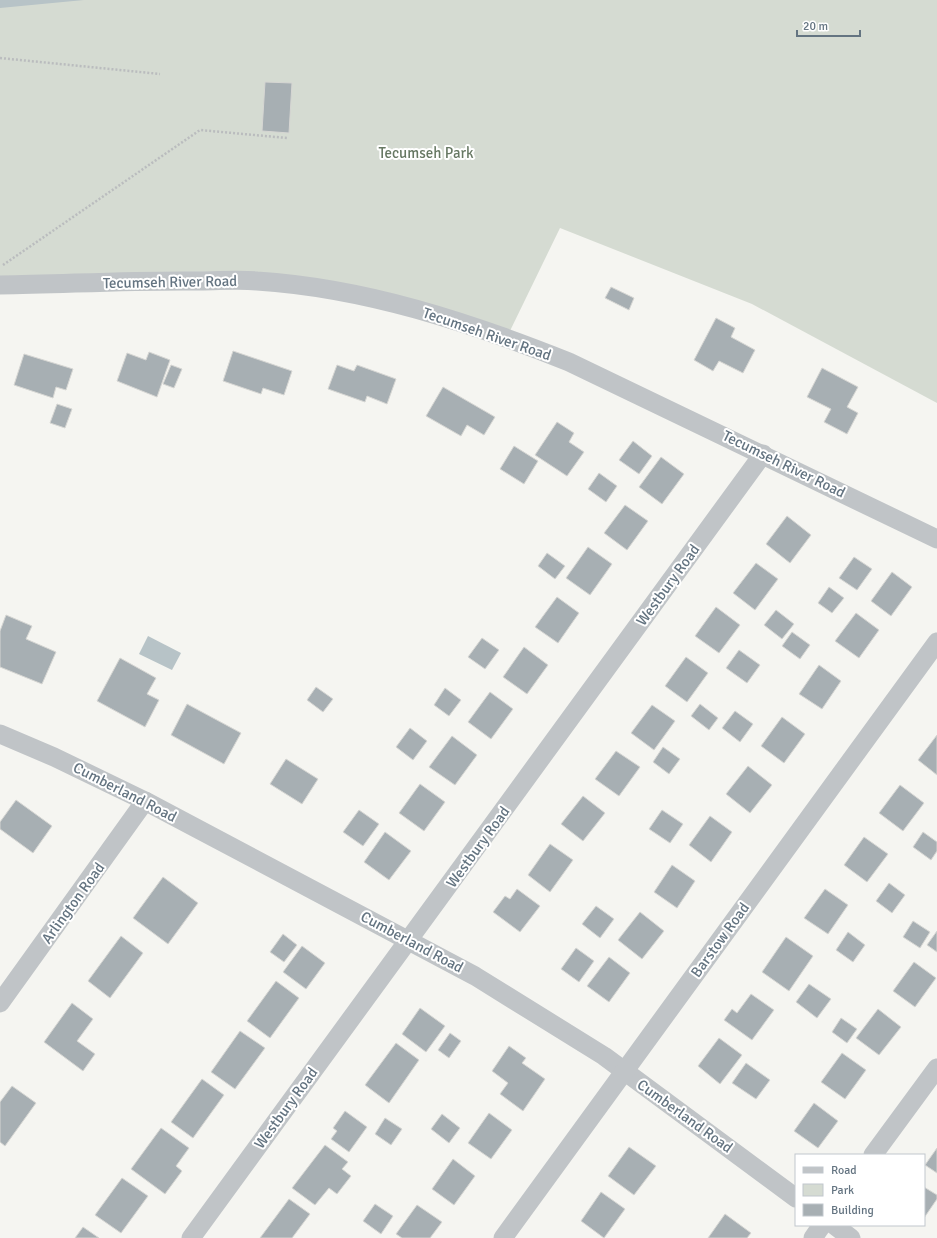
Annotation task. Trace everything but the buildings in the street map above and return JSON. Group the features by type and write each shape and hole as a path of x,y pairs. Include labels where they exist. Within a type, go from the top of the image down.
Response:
{"street":[{"name":"Tecumseh River Road","path":"0,285 154,280 256,281 316,287 390,302 465,323 506,337 569,362 937,538"},
{"name":"Westbury Road","path":"191,1238 763,454"},
{"name":"Barstow Road","path":"503,1238 937,642"},
{"name":"Cumberland Road","path":"0,734 54,757 145,801 475,976 604,1056 795,1197"},
{"name":"Arlington Road","path":"0,1003 145,801"},
{"path":"874,1154 937,1068"},
{"path":"813,1238 821,1226"},
{"path":"835,1226 851,1238"}],"path":[{"path":"0,58 160,74"},
{"path":"0,267 200,130 287,138"}],"green space":[{"name":"Tecumseh Park","path":"0,0 937,0 937,403 752,304 560,228 507,337 316,287 0,285"}],"shaded area":[{"path":"0,0 84,0 0,8"},
{"path":"148,636 181,653 172,670 139,654"}]}
